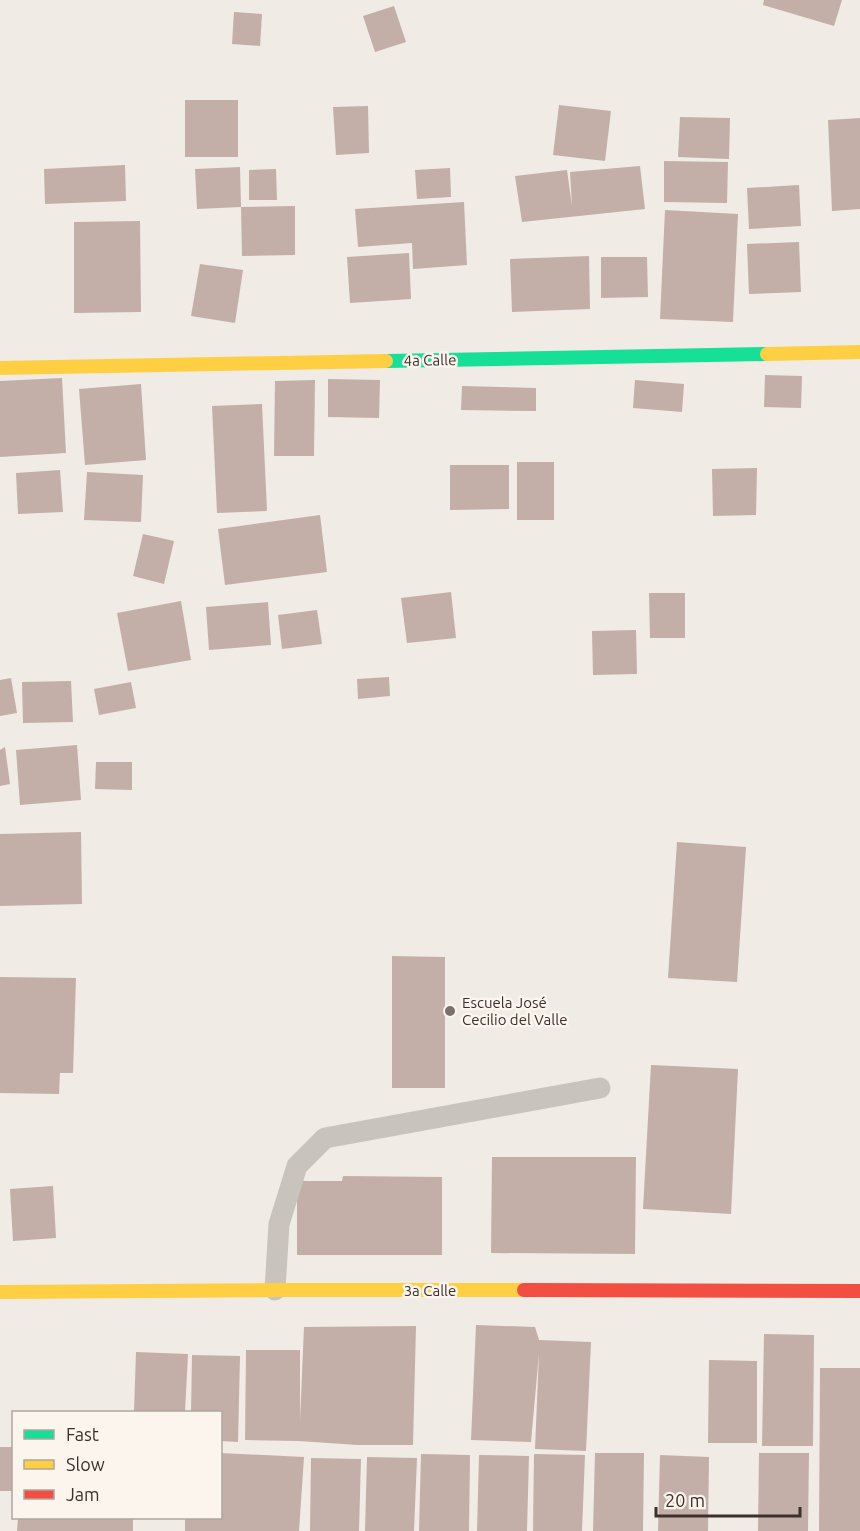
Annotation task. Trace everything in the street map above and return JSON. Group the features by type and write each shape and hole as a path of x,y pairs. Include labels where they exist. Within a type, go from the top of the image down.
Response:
{"street":[{"name":"4a Calle","path":"0,368 860,352"},
{"name":"3a Calle","path":"0,1292 860,1291"}],"lane":[{"path":"275,1290 279,1224 297,1166 325,1138 600,1088"}],"building":[{"path":"764,0 842,0 834,26 763,5"},
{"path":"394,6 406,42 375,52 363,16"},
{"path":"234,12 262,14 260,46 232,44"},
{"path":"185,100 238,100 238,157 185,157"},
{"path":"559,105 611,111 605,161 553,155"},
{"path":"368,106 369,153 336,155 333,107"},
{"path":"680,117 730,118 729,159 678,157"},
{"path":"860,118 860,209 832,211 828,120"},
{"path":"664,161 728,162 727,203 664,202"},
{"path":"125,165 126,201 45,204 44,169"},
{"path":"640,166 645,209 522,222 515,176 567,170 572,206 570,172"},
{"path":"240,167 241,207 197,209 195,169"},
{"path":"450,168 451,197 417,199 415,170"},
{"path":"276,169 277,200 249,200 249,170"},
{"path":"799,185 801,226 749,229 747,188"},
{"path":"464,202 467,265 413,269 412,243 358,247 355,209"},
{"path":"295,206 295,255 242,256 241,207"},
{"path":"665,210 738,214 733,322 660,319"},
{"path":"140,221 141,312 74,313 74,222"},
{"path":"799,242 801,292 749,294 747,244"},
{"path":"409,253 411,299 350,303 347,257"},
{"path":"589,256 590,309 512,312 510,259"},
{"path":"601,257 647,257 648,297 601,298"},
{"path":"200,264 243,270 235,323 191,316"},
{"path":"765,375 802,376 801,408 764,407"},
{"path":"62,378 66,453 0,457 0,381"},
{"path":"328,379 380,380 379,418 328,417"},
{"path":"315,380 314,456 274,456 275,381"},
{"path":"635,380 684,384 682,412 633,408"},
{"path":"141,384 146,460 85,465 79,389"},
{"path":"462,386 536,388 536,411 461,410"},
{"path":"262,404 267,511 217,513 212,406"},
{"path":"517,462 554,462 554,520 517,520"},
{"path":"450,465 509,465 509,509 450,510"},
{"path":"757,468 756,515 713,516 712,469"},
{"path":"60,470 63,512 18,514 16,473"},
{"path":"87,472 143,475 141,522 84,520"},
{"path":"320,515 327,572 225,585 218,529"},
{"path":"143,534 174,541 164,584 133,576"},
{"path":"451,592 456,638 407,643 401,598"},
{"path":"649,593 685,593 685,638 650,638"},
{"path":"181,601 191,660 128,671 117,613"},
{"path":"268,602 271,645 209,650 206,607"},
{"path":"317,610 322,644 282,649 278,615"},
{"path":"636,630 637,674 593,675 592,631"},
{"path":"389,677 390,696 358,699 357,679"},
{"path":"11,678 17,713 0,716 0,680"},
{"path":"71,681 73,722 23,723 22,682"},
{"path":"131,682 136,708 99,715 94,689"},
{"path":"77,745 81,800 20,805 16,750"},
{"path":"5,747 10,784 0,786 0,750"},
{"path":"96,762 132,762 132,790 95,789"},
{"path":"81,832 82,904 0,906 0,834"},
{"path":"677,842 746,847 737,982 668,978"},
{"path":"392,956 445,957 445,1088 392,1088"},
{"path":"0,977 76,978 73,1073 60,1073 59,1094 0,1093"},
{"path":"651,1065 738,1069 731,1214 643,1209"},
{"path":"492,1157 636,1157 635,1254 491,1253"},
{"path":"343,1176 442,1177 442,1255 297,1255 297,1181 342,1181"},
{"path":"53,1186 56,1238 13,1241 10,1189"},
{"path":"476,1325 535,1327 539,1340 591,1342 586,1451 535,1449 539,1353 531,1442 471,1440"},
{"path":"416,1326 413,1445 245,1440 246,1350 300,1350 300,1421 304,1327"},
{"path":"764,1334 814,1335 813,1446 762,1446"},
{"path":"136,1352 188,1354 185,1411 134,1411"},
{"path":"192,1355 240,1356 238,1442 222,1441 222,1411 191,1411"},
{"path":"709,1360 757,1361 757,1443 708,1443"},
{"path":"820,1368 860,1368 860,1531 819,1531"},
{"path":"0,1447 12,1447 12,1491 0,1491"},
{"path":"222,1453 304,1457 299,1531 185,1531 185,1519 222,1519"},
{"path":"595,1453 644,1453 643,1531 593,1531"},
{"path":"759,1453 809,1453 808,1531 758,1531"},
{"path":"421,1454 470,1455 469,1531 419,1531"},
{"path":"534,1454 585,1455 582,1531 533,1531"},
{"path":"479,1455 529,1456 527,1531 477,1531"},
{"path":"660,1455 709,1457 708,1531 658,1531"},
{"path":"367,1457 417,1458 414,1531 365,1531"},
{"path":"311,1458 361,1459 359,1531 310,1531"},
{"path":"18,1519 133,1519 133,1531 17,1531"}],"traffic: fast":[{"path":"386,361 767,354"}],"traffic: slow":[{"path":"767,354 860,352"},
{"path":"0,368 386,361"},
{"path":"0,1292 524,1290"}],"traffic: jam":[{"path":"524,1290 860,1291"}],"place":[{"name":"Escuela José Cecilio del Valle","path":"450,1011"}]}
